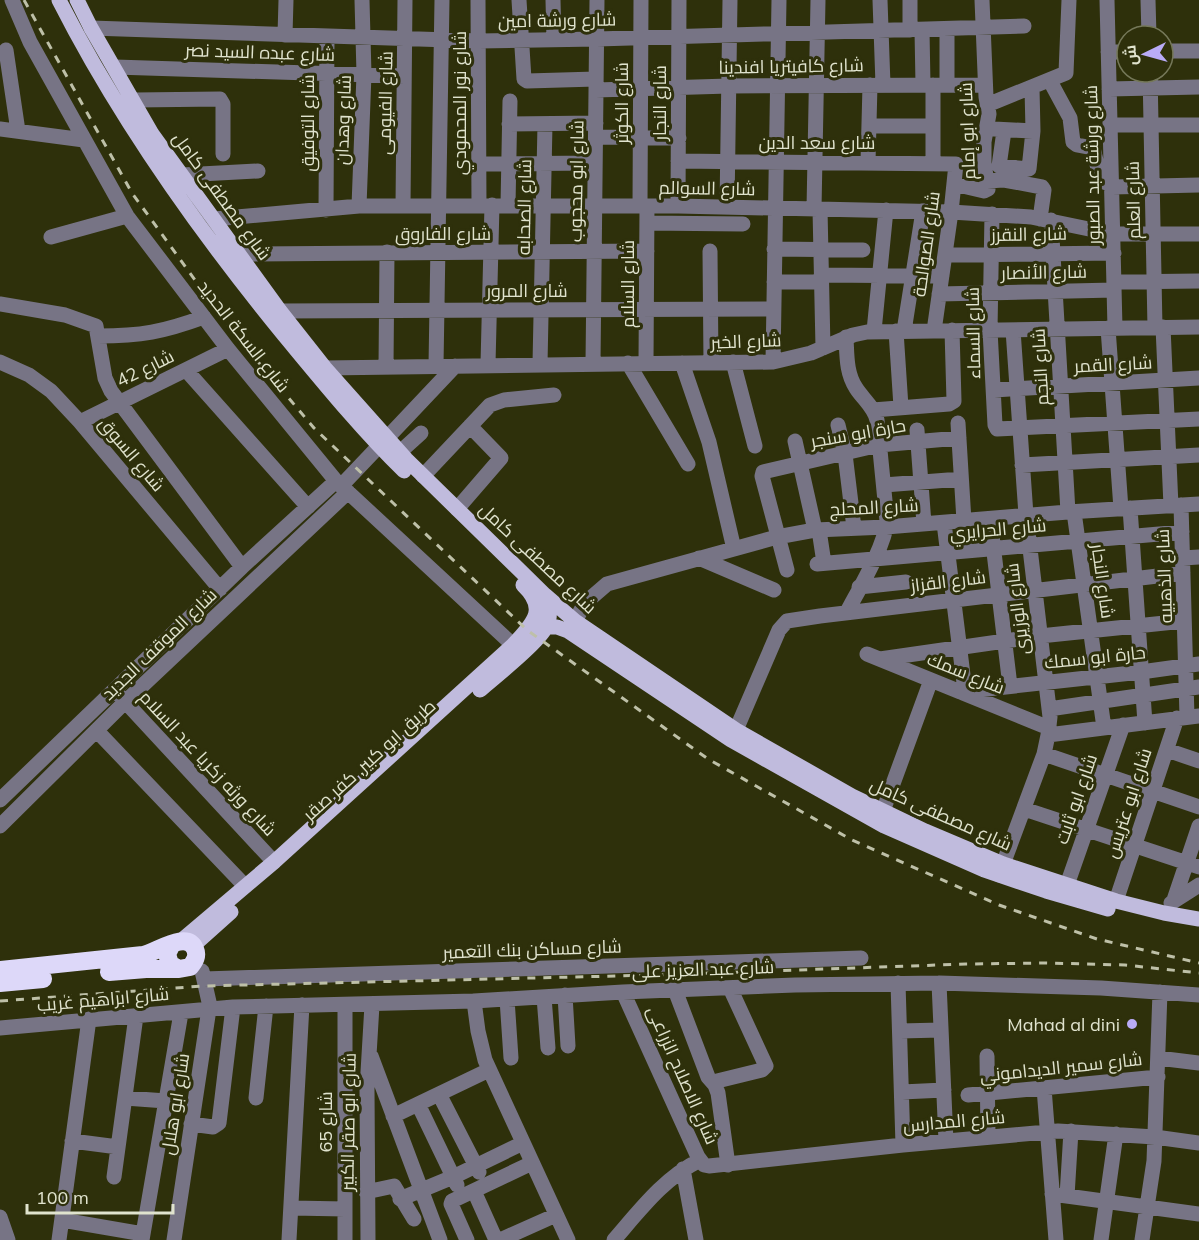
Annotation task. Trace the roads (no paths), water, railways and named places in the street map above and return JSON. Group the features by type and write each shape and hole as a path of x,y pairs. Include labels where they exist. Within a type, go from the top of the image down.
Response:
{"highway":[{"name":"طريق ابو كبير, كفر صقر","path":"0,970 143,955 184,954"},
{"path":"0,983 130,970 184,954"}],"main road":[{"name":"شارع مصطفى كامل","path":"59,0 108,88 156,152 182,175 280,311 383,442 400,452 539,595"},
{"name":"شارع مصطفى كامل","path":"77,0 91,28 135,100 156,152 183,202 265,311 383,442 539,595 736,730 852,796 1046,891 1109,909 1199,927"},
{"path":"539,595 549,612 547,627"},
{"name":"طريق ابو كبير, كفر صقر","path":"184,954 245,886 513,645 533,623 539,595"},
{"name":"شارع مصطفى كامل","path":"547,627 557,627 568,631 731,740 884,826 1001,869 1067,885 1116,901 1199,919"},
{"name":"طريق ابو كبير, كفر صقر","path":"184,954 543,634 547,627"}],"street":[{"name":"شارع السكة الحديد","path":"12,0 30,42 127,216 228,349 341,486 513,645"},
{"path":"285,35 286,0"},
{"name":"شارع وهدان","path":"359,206 364,74 362,0"},
{"name":"شارع الفيومى","path":"403,206 405,0"},
{"path":"436,366 442,0"},
{"name":"شارع نور المحمودي","path":"478,0 479,164 493,205"},
{"path":"519,0 522,40"},
{"path":"553,0 554,40"},
{"name":"شارع ابو محجوب","path":"593,363 597,0"},
{"name":"شارع الكوثر","path":"641,0 640,138 643,206"},
{"name":"شارع النجار","path":"678,206 679,0"},
{"path":"727,207 730,0"},
{"path":"772,362 778,0"},
{"path":"818,0 815,162 821,249 823,348"},
{"path":"868,162 869,126 877,85 882,31 880,0"},
{"path":"910,0 916,30 935,85"},
{"name":"شارع ابو إمام","path":"954,184 987,191 988,189 984,153 989,114 985,85 982,0"},
{"path":"987,105 1064,75 1067,66 1069,0"},
{"name":"شارع ورشة عبد الصبور","path":"1107,0 1114,286 1112,383 1118,459 1132,537 1145,723"},
{"path":"1148,0 1149,24"},
{"name":"شارع ورشة امين","path":"91,28 479,41 1024,26"},
{"path":"933,163 935,85 947,29"},
{"name":"شارع التوفيق","path":"326,210 327,37"},
{"name":"شارع كافيتريا افندينا","path":"522,40 523,75 527,81 640,89 777,85 985,85"},
{"path":"18,131 3,51 30,42"},
{"path":"1175,51 1199,51"},
{"path":"1108,52 1115,52"},
{"name":"شارع عبده السيد نصر","path":"115,67 404,76"},
{"path":"1050,81 1070,118 1073,142 1093,148 1101,181 1112,186 1199,185"},
{"name":"شارع العلم","path":"1150,84 1154,282 1166,380 1167,420"},
{"path":"1109,90 1199,87"},
{"path":"1004,131 999,166 1027,170 1030,165 1033,131 1032,88"},
{"path":"135,100 220,99 223,104 224,154"},
{"path":"488,364 493,205 509,163 510,101"},
{"path":"509,124 545,124 640,138 679,138"},
{"name":"شارع الصحابه","path":"540,364 545,124"},
{"path":"1111,125 1199,125"},
{"path":"869,126 933,126"},
{"path":"987,127 1004,131 1033,131"},
{"path":"0,129 84,141"},
{"name":"شارع سعد الدين","path":"678,161 954,164"},
{"path":"479,164 595,163"},
{"name":"شارع الصوالحة","path":"934,330 951,212 956,166 954,164"},
{"path":"182,175 258,171"},
{"name":"شارع النجم","path":"987,181 1004,180 1044,188 1046,219 1053,254 1065,462 1071,512"},
{"name":"شارع السوالم","path":"214,219 359,206 678,206 992,214 1046,219 1113,234 1199,234"},
{"name":"شارع السلام","path":"643,206 647,223 646,363"},
{"path":"874,331 886,210"},
{"path":"901,407 900,331 923,211"},
{"name":"شارع السماء","path":"992,214 990,330 996,427 999,429 1019,428"},
{"path":"51,237 127,216"},
{"path":"647,223 743,224"},
{"path":"774,249 863,249"},
{"name":"شارع الفاروق","path":"240,254 647,251"},
{"path":"710,251 711,363"},
{"path":"386,367 387,252"},
{"name":"شارع النقرز","path":"945,255 1113,253"},
{"path":"774,282 879,276 942,276"},
{"name":"شارع الأنصار","path":"939,294 1055,291 1154,282 1199,281"},
{"path":"0,304 38,310 96,326 105,378 111,391 242,567"},
{"name":"شارع المرور","path":"280,311 773,309"},
{"path":"98,336 134,336 170,330 204,317"},
{"name":"شارع الخير","path":"325,368 488,364 772,362 795,358 846,337 874,331 1199,327"},
{"path":"873,410 949,404 954,401 952,330"},
{"name":"شارع الوزيرى","path":"1001,869 1044,754 1049,732 1049,709 1026,515 1013,330"},
{"path":"846,337 851,379 873,410 877,420 886,527 874,559 847,612"},
{"name":"شارع 42","path":"80,422 228,349"},
{"name":"شارع السوق","path":"0,362 28,375 51,391 80,422 220,590"},
{"path":"733,362 755,446"},
{"path":"628,363 688,464"},
{"path":"682,363 709,442 734,549"},
{"path":"341,486 455,366"},
{"path":"186,370 308,507"},
{"name":"شارع القمر","path":"994,390 1199,378"},
{"path":"423,476 490,405 499,400 554,395"},
{"path":"1019,428 1199,419"},
{"name":"شارع الذهبيه","path":"1167,420 1169,456 1182,532 1184,624 1192,665 1193,688 1188,717"},
{"path":"838,424 845,454 854,528"},
{"path":"457,509 501,458 470,426"},
{"name":"حارة ابو سنجر","path":"777,537 762,474 765,471 918,436 958,431 962,479"},
{"path":"400,452 421,433"},
{"path":"918,436 924,524"},
{"path":"795,441 817,530"},
{"path":"1022,465 1199,455"},
{"path":"884,485 962,479 964,520"},
{"name":"شارع الموقف الجديد","path":"0,800 242,567 308,507 341,486"},
{"name":"شارع الموقف الجديد","path":"0,826 341,486"},
{"name":"شارع المحلج","path":"575,621 585,603 607,584 777,537 817,530 1199,504"},
{"name":"شارع النجار","path":"1071,512 1078,541 1104,728"},
{"path":"990,519 1010,686"},
{"path":"944,522 962,691"},
{"name":"شارع الحرايري","path":"817,530 820,564 1182,532"},
{"path":"777,537 787,570"},
{"name":"شارع القزاز","path":"736,730 780,627 790,621 847,612 1135,579 1183,566 1199,557"},
{"path":"699,558 774,590"},
{"path":"860,587 906,582"},
{"path":"959,648 1040,636 1138,626 1184,624 1199,637"},
{"name":"شارع سمك","path":"959,648 874,656 962,691 1049,732"},
{"name":"حارة ابو سمك","path":"962,691 1192,665"},
{"path":"883,811 931,680"},
{"path":"1049,709 1193,688"},
{"name":"شارع ورثه زكريا عبد السلام","path":"114,690 274,862"},
{"path":"1049,732 1123,726 1188,717"},
{"name":"شارع ابو عتريس","path":"1116,901 1167,750 1188,717"},
{"name":"شارع ابو ثابت","path":"1067,885 1123,726"},
{"path":"74,730 85,743"},
{"path":"97,731 245,886"},
{"path":"1167,750 1199,760"},
{"path":"1044,754 1199,807"},
{"path":"1024,809 1193,865"},
{"path":"1164,913 1174,900 1193,865 1199,826"},
{"path":"1174,900 1199,885"},
{"path":"184,954 209,1009"},
{"name":"شارع ابو هلال","path":"174,1240 209,1009 204,979 184,954"},
{"name":"شارع مساكن بنك التعمير","path":"204,979 861,958"},
{"path":"898,983 903,1145"},
{"name":"شارع عبد العزيز على","path":"209,1009 372,1005 623,992 898,983 1101,988 1199,995"},
{"path":"939,983 946,1141"},
{"path":"713,1082 762,1070 766,1066 730,988"},
{"path":"675,990 708,1077 718,1093 714,1164"},
{"name":"شارع الاصلاح الزراعى","path":"623,992 714,1164"},
{"path":"1142,1240 1154,1161 1160,992"},
{"path":"565,996 568,1046"},
{"path":"544,997 548,1048"},
{"path":"507,999 511,1058"},
{"path":"474,1001 481,1046 489,1071 568,1240"},
{"path":"290,1240 302,1005"},
{"name":"شارع 65","path":"345,1005 345,1240"},
{"name":"شارع ابو صقر الكبير","path":"368,1240 367,1089 372,1005"},
{"path":"256,1098 266,1006"},
{"path":"191,1124 213,1127 219,1123 233,1007"},
{"name":"شارع ابراهيم غريب","path":"0,1028 209,1009"},
{"path":"62,1220 142,1237 181,1013"},
{"path":"114,1177 136,1016"},
{"path":"59,1240 89,1019"},
{"path":"900,1031 941,1030"},
{"path":"369,1050 440,1240"},
{"path":"987,1056 988,1137"},
{"path":"1158,1058 1199,1063"},
{"path":"393,1116 489,1071"},
{"name":"شارع سمير الديداموني","path":"968,1095 1158,1077"},
{"path":"1044,1088 1047,1131 1060,1195"},
{"path":"902,1092 944,1090"},
{"path":"439,1094 476,1165 468,1194 467,1240"},
{"path":"125,1098 166,1101"},
{"path":"418,1104 453,1177 468,1194 498,1240 556,1215"},
{"name":"شارع المدارس","path":"617,1239 658,1190 683,1169 1047,1131 1155,1137 1199,1143"},
{"path":"1056,1240 1060,1195 1071,1131"},
{"path":"1101,1240 1116,1134"},
{"path":"72,1141 118,1147"},
{"path":"400,1199 453,1177 523,1143"},
{"path":"468,1194 532,1163"},
{"path":"683,1169 696,1240"},
{"path":"366,1192 393,1186 414,1219"},
{"path":"1060,1195 1199,1214"},
{"path":"292,1208 345,1209"},
{"path":"0,1217 8,1240"}],"railway":[{"path":"24,0 132,193 232,331 314,428 527,630 708,759 852,840 999,905 1097,939 1199,963"},
{"path":"0,1001 203,986 656,975 966,964 1125,965 1199,973"}],"place":[{"name":"Mahad al dini","path":"1132,1024"}]}
